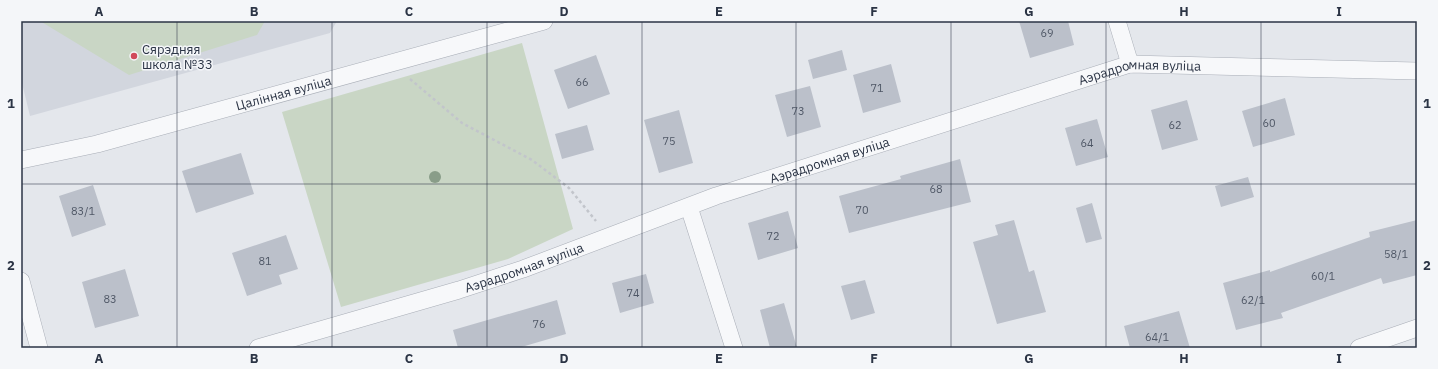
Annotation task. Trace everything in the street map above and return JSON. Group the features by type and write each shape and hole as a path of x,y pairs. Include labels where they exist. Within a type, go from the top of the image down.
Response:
{"street":[{"name":"Цалінная вуліца","path":"21,160 97,144 544,21"},
{"path":"1117,21 1130,64"},
{"name":"Аэрадромная вуліца","path":"258,348 459,290 523,269 731,192 1130,64 1417,71"},
{"path":"689,207 734,348"},
{"path":"21,281 39,348"},
{"path":"1359,348 1417,328"}],"path":[{"path":"391,63 462,123 532,160 569,188 609,237"}],"shaded area":[{"name":"Сярэдняя школа №33","path":"21,21 337,21 330,33 30,116 21,79"}],"green space":[{"path":"40,21 265,21 257,35 129,75"},
{"path":"522,43 573,229 508,259 341,307 282,112"}],"building":[{"path":"1019,21 1068,21 1074,45 1030,58"},
{"path":"842,50 847,70 813,79 808,60"},
{"path":"596,55 610,94 568,109 554,70"},
{"path":"891,64 901,102 863,113 853,75"},
{"path":"810,86 821,127 787,137 775,95"},
{"path":"1285,98 1295,135 1253,147 1242,111"},
{"path":"1187,100 1198,140 1162,150 1151,110"},
{"path":"679,110 693,163 659,173 644,120"},
{"path":"1097,119 1108,157 1076,166 1065,128"},
{"path":"587,125 594,150 562,159 555,134"},
{"path":"241,153 254,194 196,213 182,171"},
{"path":"960,159 971,202 849,233 839,196 901,179 900,176"},
{"path":"1248,177 1254,197 1221,207 1215,186"},
{"path":"93,185 106,225 72,237 59,196"},
{"path":"1092,203 1102,239 1086,243 1076,208"},
{"path":"788,211 798,248 758,260 748,223"},
{"path":"1014,220 1029,272 1034,270 1046,312 997,324 973,242 998,235 995,225"},
{"path":"1417,220 1417,275 1383,284 1381,278 1281,313 1283,318 1236,330 1223,283 1270,270 1270,272 1370,237 1369,232"},
{"path":"286,235 298,269 279,275 282,284 247,296 232,253"},
{"path":"125,269 139,316 95,328 82,282"},
{"path":"646,274 654,303 620,313 612,283"},
{"path":"865,280 875,313 851,320 841,286"},
{"path":"557,300 566,334 518,348 458,348 453,330"},
{"path":"784,303 797,348 770,348 760,310"},
{"path":"1179,311 1190,348 1130,348 1124,326"}],"place":[{"name":"Сярэдняя школа №33","path":"134,56"}]}
